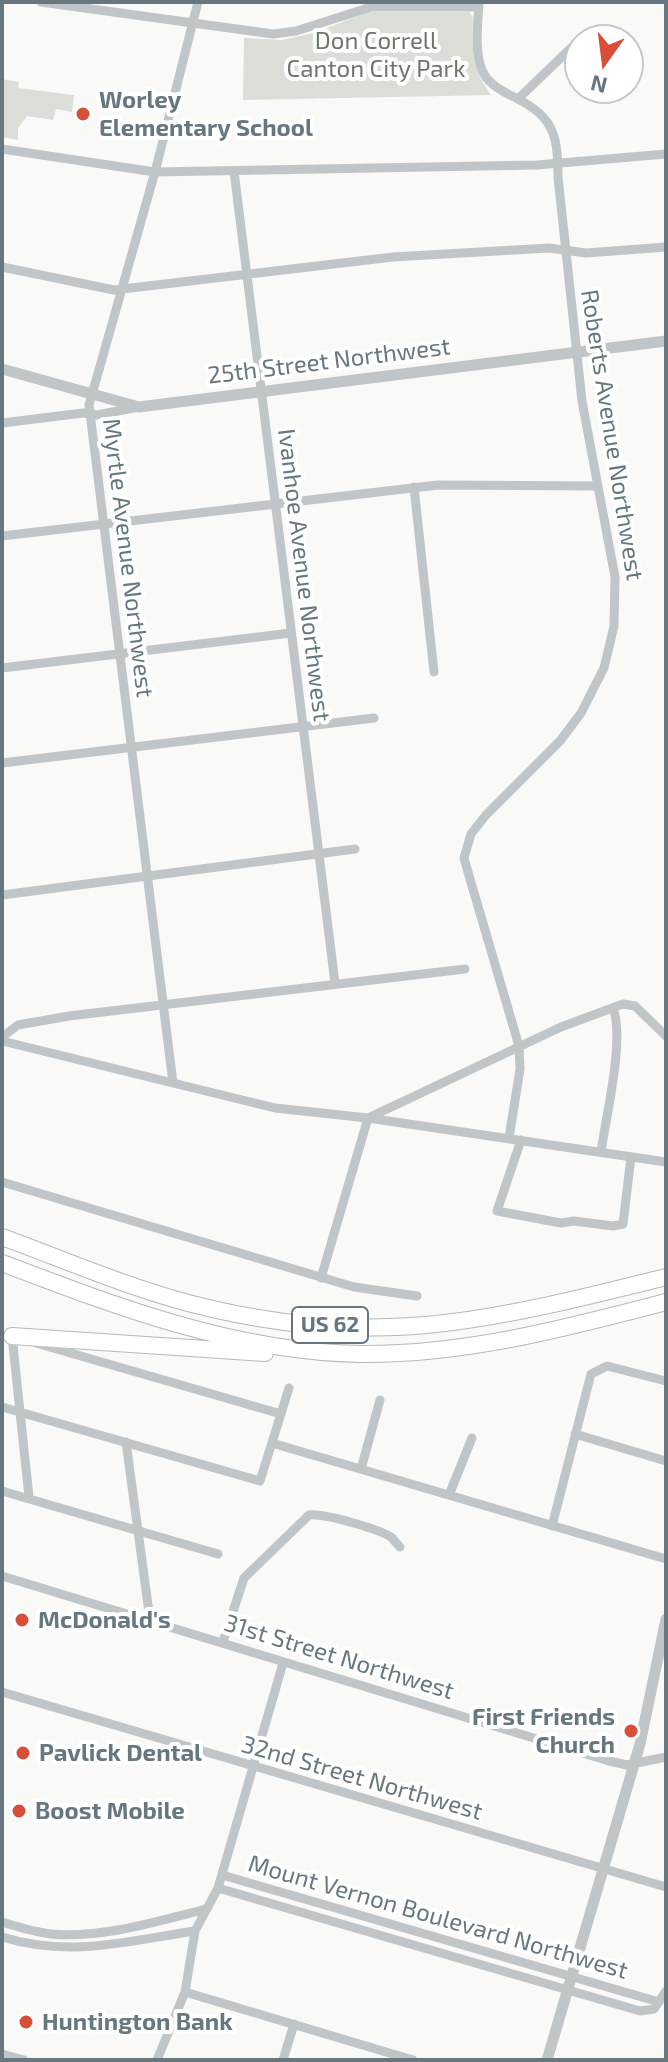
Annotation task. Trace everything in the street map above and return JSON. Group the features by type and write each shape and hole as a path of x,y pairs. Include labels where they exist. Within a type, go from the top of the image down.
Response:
{"highway":[{"name":"US 62","path":"2,1237 132,1286 191,1304 282,1321 343,1326 411,1326 475,1319 666,1277"},
{"name":"US 62","path":"2,1263 181,1327 259,1343 359,1354 507,1340 666,1302"},
{"path":"507,1340 549,1339 666,1311"},
{"path":"12,1336 291,1355 359,1354"}],"street":[{"path":"41,2 273,34 296,31 371,7 479,4"},
{"name":"Myrtle Avenue Northwest","path":"173,1083 90,414 91,395 155,172 198,2"},
{"name":"Roberts Avenue Northwest","path":"479,4 478,50 481,68 488,81 538,112 550,125 557,142 565,251 582,401 612,559 616,596 613,639 589,702 571,727 478,824 471,834 464,858 519,1046 520,1069 509,1138"},
{"path":"518,99 564,55"},
{"path":"2,149 155,172 558,163 666,154"},
{"name":"Ivanhoe Avenue Northwest","path":"234,171 335,983"},
{"path":"2,267 107,290 120,290 393,257 549,248 586,253 666,247"},
{"name":"25th Street Northwest","path":"2,369 139,407 666,341"},
{"path":"2,423 139,407"},
{"path":"2,536 414,487 597,486"},
{"path":"414,487 434,672"},
{"path":"2,668 291,633"},
{"path":"2,763 374,718"},
{"path":"2,895 355,849"},
{"path":"2,1039 18,1025 164,1004 465,969"},
{"path":"321,1278 368,1118 519,1046 627,1004 635,1006 666,1036"},
{"path":"601,1152 617,1039 613,1008"},
{"path":"2,1039 275,1108 368,1118 666,1162"},
{"path":"521,1140 497,1211 561,1223 623,1224 631,1157"},
{"path":"2,1182 321,1278 354,1287 417,1296"},
{"path":"29,1497 12,1336 281,1414"},
{"path":"552,1526 591,1374 601,1367 613,1367 666,1381"},
{"path":"2,1407 260,1481 289,1388"},
{"path":"361,1469 380,1400"},
{"path":"575,1434 666,1461"},
{"path":"449,1495 472,1438"},
{"path":"126,1442 150,1620"},
{"path":"272,1443 666,1559"},
{"path":"2,1491 218,1554"},
{"path":"223,1642 244,1578 309,1515 318,1514 352,1523 391,1537 400,1547"},
{"name":"31st Street Northwest","path":"2,1576 609,1761 634,1763 666,1757"},
{"path":"547,2060 634,1763 654,1685 666,1619"},
{"path":"157,2060 185,1992 195,1931 218,1888 283,1663"},
{"name":"32nd Street Northwest","path":"2,1692 666,1887"},
{"name":"Mount Vernon Boulevard Northwest","path":"218,1888 643,2012 651,2010 659,2002 222,1875"},
{"path":"2,1922 51,1934 78,1934 206,1909"},
{"path":"2,1937 51,1948 76,1949 195,1931"},
{"path":"51,1934 51,1948"},
{"path":"659,2002 666,1991"},
{"path":"185,1992 413,2060"},
{"path":"283,2060 294,2024"},
{"path":"2,2054 24,2060"}],"green space":[{"name":"Don Correll Canton City Park","path":"368,12 469,12 473,17 476,67 491,95 243,100 244,38 282,40 314,33"},
{"path":"2,79 19,82 18,88 74,95 72,112 56,109 53,120 27,116 18,128 18,140 2,137"}],"place":[{"name":"Worley Elementary School","path":"83,114"},
{"name":"McDonald's","path":"22,1620"},
{"name":"First Friends Church","path":"631,1731"},
{"name":"Pavlick Dental","path":"23,1753"},
{"name":"Boost Mobile","path":"19,1811"},
{"name":"Huntington Bank","path":"26,2022"}]}
